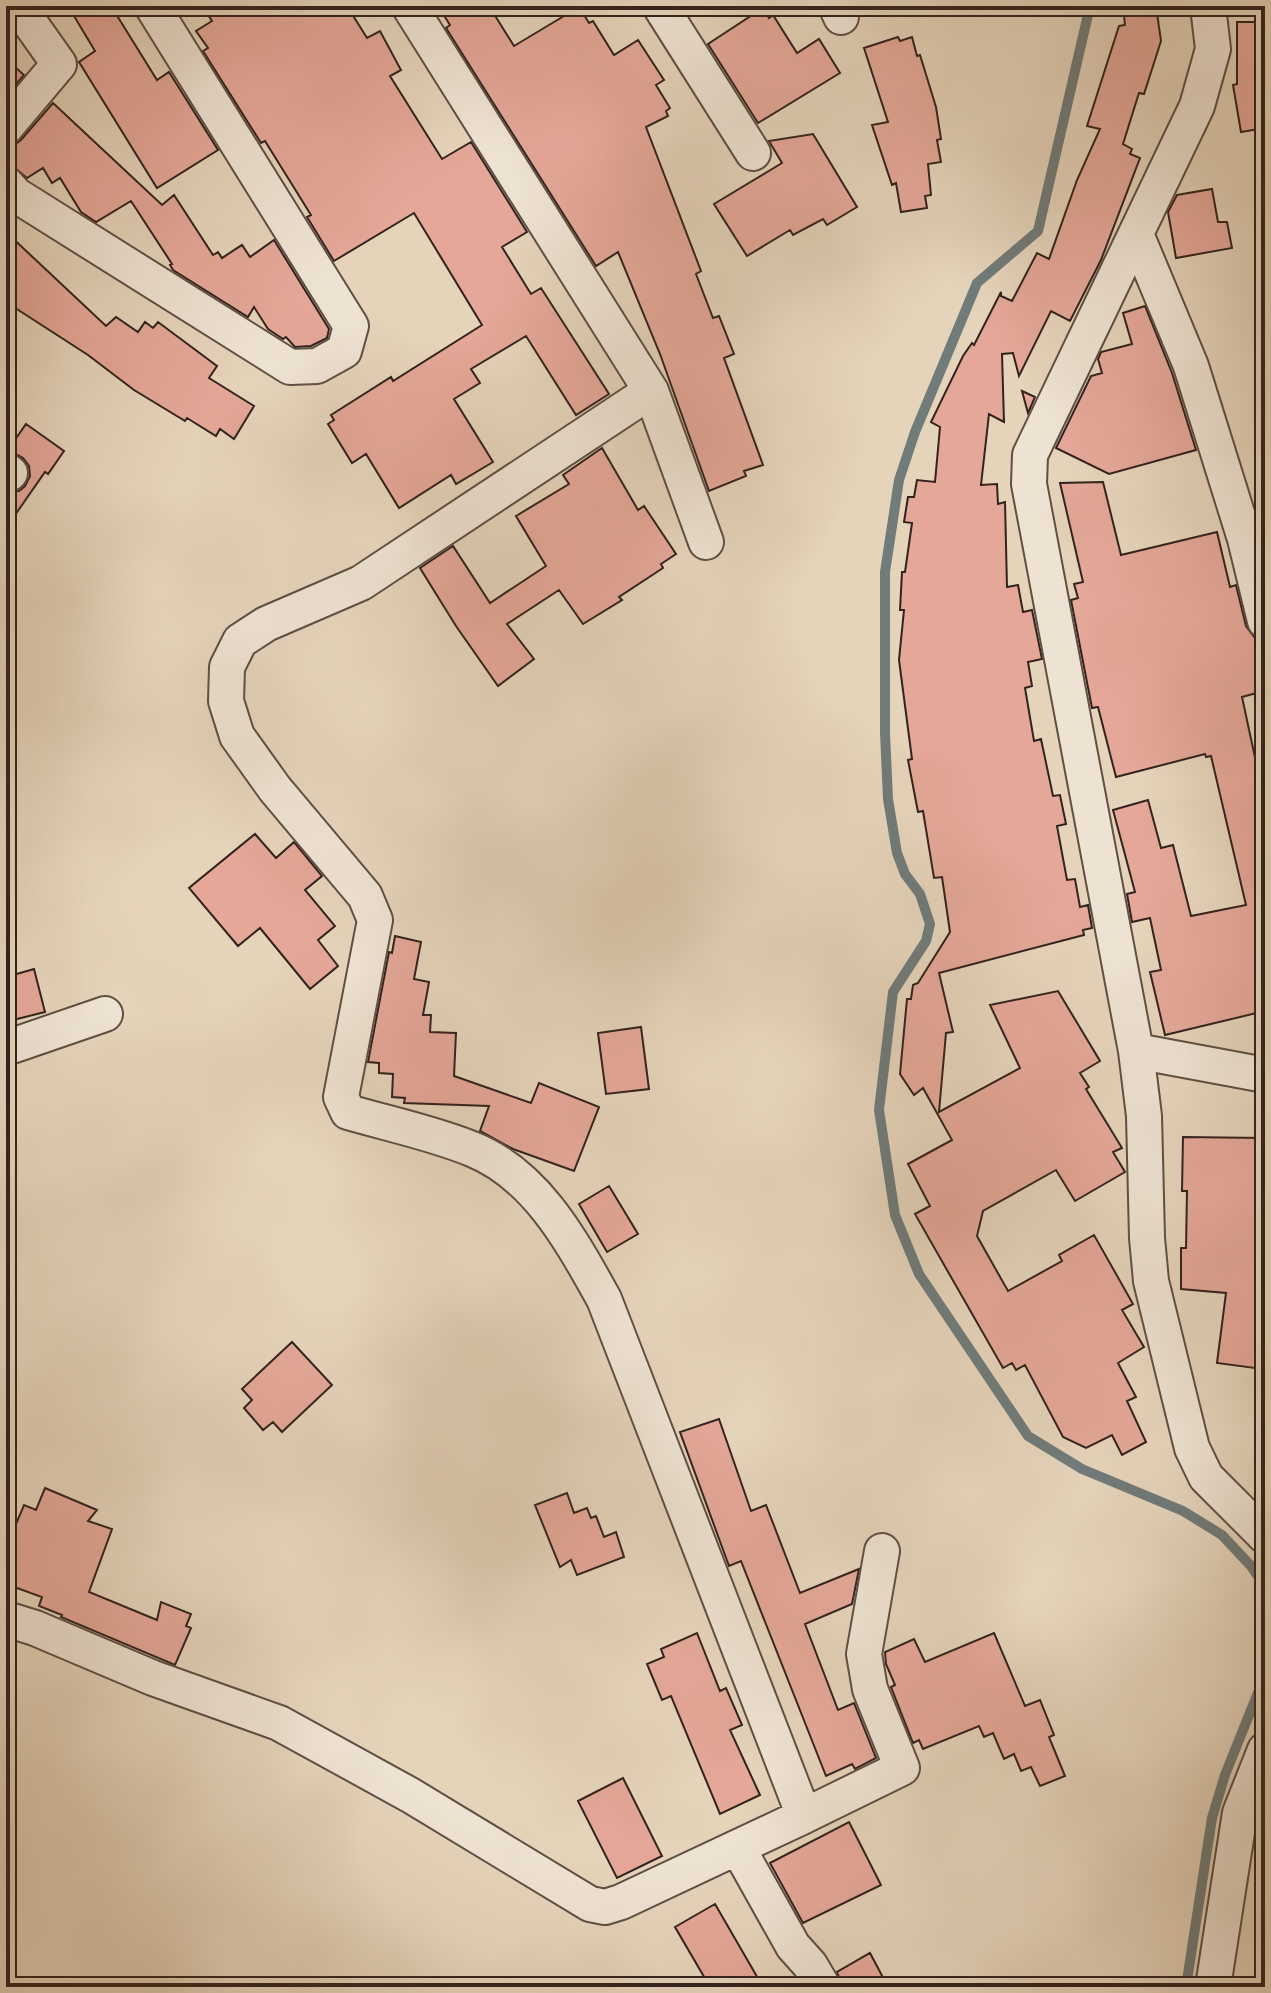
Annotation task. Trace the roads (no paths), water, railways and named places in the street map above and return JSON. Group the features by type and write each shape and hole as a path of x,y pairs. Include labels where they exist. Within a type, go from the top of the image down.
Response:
{"street":[{"path":"6,127 59,64 18,6"},
{"path":"6,184 16,195 290,367 317,366 344,351 351,326 152,6"},
{"path":"409,6 651,391 706,542"},
{"path":"660,6 753,153"},
{"path":"1208,6 1213,49 1197,106 1030,455 1029,484 1136,1051 1144,1116 1151,1281 1192,1448 1206,1477 1265,1536"},
{"path":"1136,234 1191,366 1245,539 1265,621"},
{"path":"651,391 361,583 266,624 240,641 227,667 226,701 237,736 275,789 365,896 375,920 341,1097 348,1112 474,1150 508,1170 539,1198 575,1248 604,1299 804,1816"},
{"path":"6,1048 105,1014"},
{"path":"1136,1051 1265,1075"},
{"path":"6,1619 35,1628 153,1678 279,1723 410,1795 590,1904 605,1907 738,1848 902,1768 870,1689 864,1654 882,1551"},
{"path":"1213,1987 1240,1813 1265,1750"},
{"path":"738,1848 793,1946 810,1965 823,1987"}],"waterway":[{"path":"1090,6 1038,231 977,283 915,432 899,480 885,572 888,799 897,853 905,874 920,894 930,924 926,941 893,992 879,1110 895,1215 919,1274 1028,1436 1082,1469 1183,1511 1222,1535 1251,1566 1265,1587"},
{"path":"1186,1987 1212,1818 1225,1775 1265,1675"}]}
